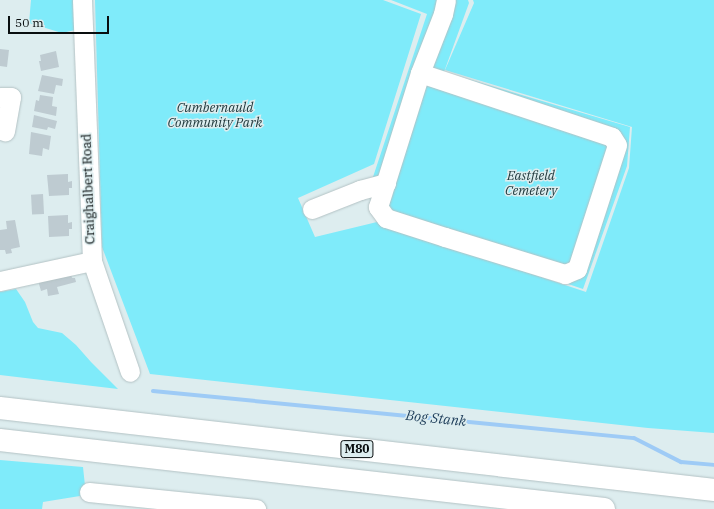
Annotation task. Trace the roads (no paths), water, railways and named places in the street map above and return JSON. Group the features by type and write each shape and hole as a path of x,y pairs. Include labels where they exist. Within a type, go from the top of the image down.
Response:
{"highway":[{"name":"M80","path":"0,408 714,490"},
{"path":"0,440 604,509"}],"street":[{"name":"Craighalbert Road","path":"82,0 92,261 130,372"},
{"path":"420,73 612,137 617,145 577,269 565,274 386,218 378,207 420,73 446,0"},
{"path":"6,97 6,131"},
{"path":"312,209 360,190 386,183"},
{"path":"0,281 92,261"},
{"path":"89,492 162,501 256,509"}],"waterway":[{"name":"Bog Stank","path":"153,391 634,438 681,462 714,465"}],"park label":[{"name":"Cumbernauld Community Park","path":"215,116"},
{"name":"Eastfield Cemetery","path":"531,184"}]}
